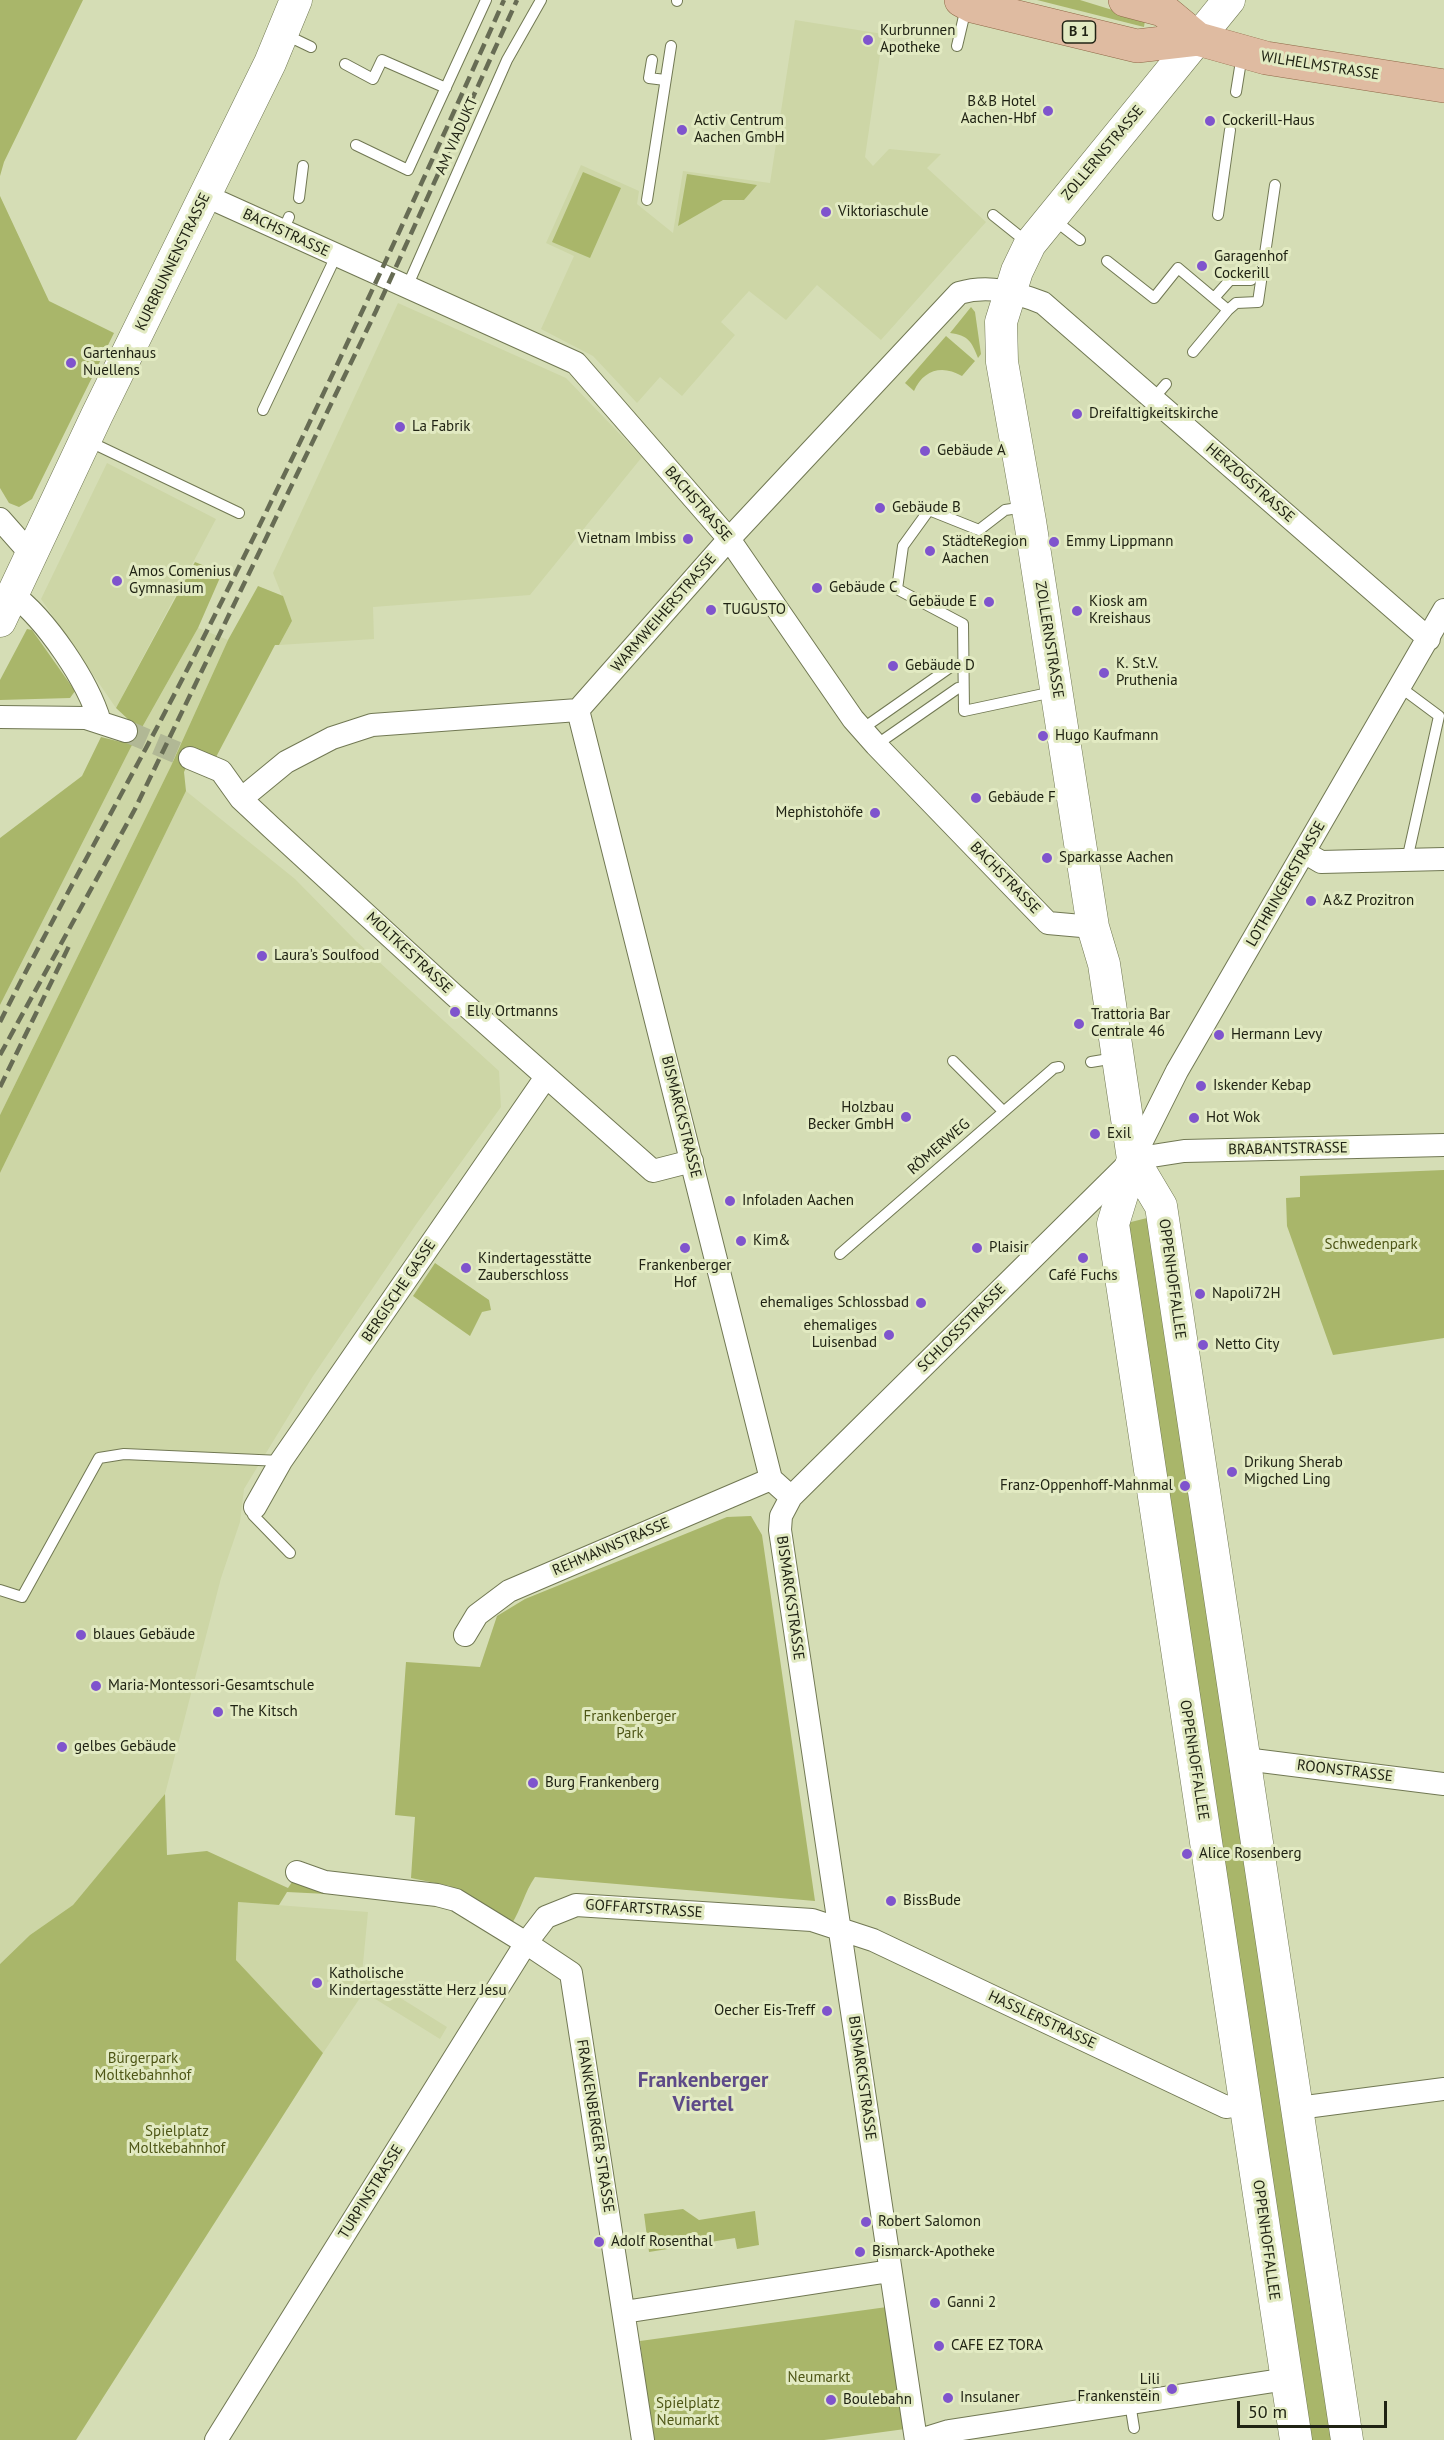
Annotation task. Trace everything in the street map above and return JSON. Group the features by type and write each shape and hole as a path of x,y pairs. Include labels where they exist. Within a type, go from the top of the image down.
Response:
{"main road":[{"name":"B 1","path":"964,2 1137,46 1198,39"},
{"name":"B 1","path":"1141,2 1162,10 1198,39"},
{"name":"WILHELMSTRASSE","path":"1198,39 1266,58 1444,86"}],"street":[{"name":"KURBRUNNENSTRASSE","path":"6,607 30,553 206,196 296,0"},
{"name":"ZOLLERNSTRASSE","path":"1133,1159 1105,1060 1104,964 1093,927 1028,506 1002,362 1000,322 1010,290 1030,244 1229,0"},
{"name":"BACHSTRASSE","path":"206,196 286,224 336,256 576,363 729,539 869,737 1048,923 1093,927"},
{"name":"WARMWEIHERSTRASSE","path":"578,710 729,539 959,293 980,289 1010,290"},
{"name":"HERZOGSTRASSE","path":"1010,290 1043,303 1160,391 1429,639"},
{"path":"0,519 30,553"},
{"path":"6,607 38,617 92,697 100,722"},
{"name":"LOTHRINGERSTRASSE","path":"1133,1159 1177,1071 1444,610"},
{"path":"242,799 286,762 332,738 372,725 578,710"},
{"name":"BISMARCKSTRASSE","path":"578,710 771,1479"},
{"path":"0,717 86,718 126,731"},
{"name":"MOLTKESTRASSE","path":"190,758 221,771 242,799 546,1077 653,1171 692,1161"},
{"path":"1304,852 1321,861 1444,859"},
{"name":"BERGISCHE GASSE","path":"255,1507 281,1461 546,1077"},
{"name":"BRABANTSTRASSE","path":"1133,1159 1184,1151 1444,1145"},
{"name":"SCHLOSSSTRASSE","path":"791,1497 1133,1159"},
{"name":"OPPENHOFFALLEE","path":"1133,1159 1161,1206 1347,2440"},
{"name":"OPPENHOFFALLEE","path":"1133,1159 1113,1224 1296,2440"},
{"path":"771,1479 791,1497"},
{"name":"REHMANNSTRASSE","path":"465,1635 477,1615 509,1591 771,1479"},
{"name":"BISMARCKSTRASSE","path":"791,1497 781,1516 780,1530 890,2271 918,2440"},
{"name":"ROONSTRASSE","path":"1245,1759 1444,1784"},
{"path":"297,1872 325,1882 437,1895 456,1900 526,1943"},
{"name":"GOFFARTSTRASSE","path":"526,1943 546,1917 576,1905 812,1920 840,1927"},
{"name":"HASSLERSTRASSE","path":"840,1927 873,1940 1226,2107 1246,2104"},
{"name":"FRANKENBERGER STRASSE","path":"526,1943 571,1973 643,2440"},
{"name":"TURPINSTRASSE","path":"216,2440 526,1943"},
{"path":"1298,2108 1444,2089"},
{"path":"624,2312 890,2271"},
{"path":"918,2440 950,2431 1287,2379"}],"lane":[{"path":"356,145 408,170 486,0"},
{"name":"AM VIADUKT","path":"407,287 507,60 541,0"},
{"path":"957,46 964,2"},
{"path":"282,34 310,47"},
{"path":"647,200 670,46"},
{"path":"1236,92 1242,52"},
{"path":"345,64 373,79 382,60 446,88"},
{"path":"652,60 649,78 665,80"},
{"path":"1218,215 1230,130"},
{"path":"299,198 303,166"},
{"path":"1193,352 1236,303 1258,302 1275,185"},
{"path":"993,215 1030,244"},
{"path":"1050,217 1080,240"},
{"path":"264,410 336,256"},
{"path":"1107,261 1154,298 1178,268 1228,310"},
{"path":"1214,298 1230,280 1251,280"},
{"path":"85,440 239,513"},
{"path":"1028,506 1005,510 979,530 928,510 903,546 897,589 963,624 964,711 1056,691"},
{"path":"869,737 952,666"},
{"path":"1400,687 1439,716 1407,860"},
{"path":"869,737 958,688"},
{"path":"954,1060 1003,1111"},
{"name":"RÖMERWEG","path":"840,1254 1003,1111 1054,1068 1059,1067"},
{"path":"0,1590 22,1597 99,1458 124,1454 281,1461"},
{"path":"255,1507 253,1515 290,1553"},
{"path":"1130,2403 1134,2428"}],"shaded area":[{"name":"Viktoriaschule","path":"795,20 883,34 865,157 873,166 889,149 941,154 927,168 986,222 881,340 817,285 786,320 749,291 721,322 735,335 682,396 660,377 637,403 593,356 541,329 574,256 546,243 581,165 639,191 637,204 673,233 683,171 770,183"},
{"path":"398,303 566,378 642,457 530,595 373,607 374,639 279,645 292,621 273,573"},
{"name":"Amos Comenius Gymnasium","path":"107,463 216,519 116,708 41,599"},
{"path":"198,628 228,640 171,766 0,1115 0,1005 131,747"},
{"path":"186,791 295,879 356,941 499,1071 501,1107 417,1223 313,1376 244,1489 240,1522 221,1578 165,1794 73,1905 30,1935 0,1964 0,1173"},
{"name":"Katholische Kindertagesstätte Herz Jesu","path":"238,1902 368,1912 362,1974 447,2027 440,2039 364,1992 323,2053 236,1960"}],"green space":[{"path":"0,0 83,0 4,162 0,176"},
{"path":"1037,0 1080,0 1145,20 1144,27"},
{"path":"583,172 621,188 590,258 552,242"},
{"path":"687,174 757,185 744,200 723,200 678,226"},
{"path":"0,196 49,301 114,333 32,499 19,507 9,503 0,488"},
{"path":"971,307 975,312 981,354 978,358 968,340 950,333"},
{"path":"946,336 975,361 962,376 947,370 934,371 922,378 914,391 905,383"},
{"path":"195,562 222,573 198,628 131,747 0,1005 0,838 82,776 101,737 121,742 130,721 116,708"},
{"path":"258,586 283,596 292,621 279,645 275,645 215,759 193,753 184,772 186,791 0,1173 0,1115 171,766 228,640"},
{"path":"27,629 32,630 75,691 70,698 0,700 0,680"},
{"name":"Schwedenpark","path":"1444,1170 1444,1338 1333,1355 1287,1226 1286,1198 1300,1197 1300,1176"},
{"path":"1151,1217 1336,2440 1308,2440 1127,1223"},
{"path":"435,1263 489,1300 491,1310 482,1312 470,1336 413,1296"},
{"name":"Frankenberger Park","path":"751,1516 762,1535 815,1901 535,1877 511,1925 450,1886 411,1878 415,1817 395,1815 406,1662 480,1667 497,1616 525,1599 727,1517"},
{"name":"Bürgerpark Moltkebahnhof","path":"165,1794 167,1855 207,1851 288,1888 292,1882 347,1895 287,1892 279,1905 238,1902 236,1960 323,2053 76,2440 0,2440 0,1964 30,1935 73,1905"},
{"path":"683,2209 699,2220 755,2211 759,2245 737,2249 735,2238 649,2252 644,2214"},
{"name":"Neumarkt","path":"887,2307 905,2429 824,2440 653,2440 640,2341"}],"tunnel":[{"path":"126,731 190,758"}],"railway":[{"path":"0,1022 165,712 271,503 390,252 504,0"},
{"path":"0,1055 135,809 376,311 517,0"},
{"path":"0,1087 69,946"}],"place":[{"name":"Kurbrunnen Apotheke","path":"868,40"},
{"name":"B&B Hotel Aachen-Hbf","path":"1048,111"},
{"name":"Cockerill-Haus","path":"1210,121"},
{"name":"Activ Centrum Aachen GmbH","path":"682,130"},
{"name":"Viktoriaschule","path":"826,212"},
{"name":"Garagenhof Cockerill","path":"1202,266"},
{"name":"Gartenhaus Nuellens","path":"71,363"},
{"name":"Dreifaltigkeitskirche","path":"1077,414"},
{"name":"La Fabrik","path":"400,427"},
{"name":"Gebäude A","path":"925,451"},
{"name":"Gebäude B","path":"880,508"},
{"name":"Vietnam Imbiss","path":"688,539"},
{"name":"Emmy Lippmann","path":"1054,542"},
{"name":"StädteRegion Aachen","path":"930,551"},
{"name":"Amos Comenius Gymnasium","path":"117,581"},
{"name":"Gebäude C","path":"817,588"},
{"name":"Gebäude E","path":"989,602"},
{"name":"TUGUSTO","path":"711,610"},
{"name":"Kiosk am Kreishaus","path":"1077,611"},
{"name":"Gebäude D","path":"893,666"},
{"name":"K. St.V. Pruthenia","path":"1104,673"},
{"name":"Hugo Kaufmann","path":"1043,736"},
{"name":"Gebäude F","path":"976,798"},
{"name":"Mephistohöfe","path":"875,813"},
{"name":"Sparkasse Aachen","path":"1047,858"},
{"name":"A&Z Prozitron","path":"1311,901"},
{"name":"Laura's Soulfood","path":"262,956"},
{"name":"Elly Ortmanns","path":"455,1012"},
{"name":"Trattoria Bar Centrale 46","path":"1079,1024"},
{"name":"Hermann Levy","path":"1219,1035"},
{"name":"Iskender Kebap","path":"1201,1086"},
{"name":"Holzbau Becker GmbH","path":"906,1117"},
{"name":"Hot Wok","path":"1194,1118"},
{"name":"Exil","path":"1095,1134"},
{"name":"Infoladen Aachen","path":"730,1201"},
{"name":"Kim&","path":"741,1241"},
{"name":"Frankenberger Hof","path":"685,1248"},
{"name":"Plaisir","path":"977,1248"},
{"name":"Café Fuchs","path":"1083,1258"},
{"name":"Kindertagesstätte Zauberschloss","path":"466,1268"},
{"name":"Napoli72H","path":"1200,1294"},
{"name":"ehemaliges Schlossbad","path":"921,1303"},
{"name":"ehemaliges Luisenbad","path":"889,1335"},
{"name":"Netto City","path":"1203,1345"},
{"name":"Drikung Sherab Migched Ling","path":"1232,1472"},
{"name":"Franz-Oppenhoff-Mahnmal","path":"1185,1486"},
{"name":"blaues Gebäude","path":"81,1635"},
{"name":"Maria-Montessori-Gesamtschule","path":"96,1686"},
{"name":"The Kitsch","path":"218,1712"},
{"name":"gelbes Gebäude","path":"62,1747"},
{"name":"Burg Frankenberg","path":"533,1783"},
{"name":"Alice Rosenberg","path":"1187,1854"},
{"name":"BissBude","path":"891,1901"},
{"name":"Katholische Kindertagesstätte Herz Jesu","path":"317,1983"},
{"name":"Oecher Eis-Treff","path":"827,2011"},
{"name":"Robert Salomon","path":"866,2222"},
{"name":"Adolf Rosenthal","path":"599,2242"},
{"name":"Bismarck-Apotheke","path":"860,2252"},
{"name":"Ganni 2","path":"935,2303"},
{"name":"CAFE EZ TORA","path":"939,2346"},
{"name":"Lili Frankenstein","path":"1172,2389"},
{"name":"Insulaner","path":"948,2398"},
{"name":"Boulebahn","path":"831,2400"}],"district":[{"name":"Frankenberger Viertel","path":"703,2093"}],"park label":[{"name":"Spielplatz Moltkebahnhof","path":"177,2140"},
{"name":"Spielplatz Neumarkt","path":"688,2412"}]}
